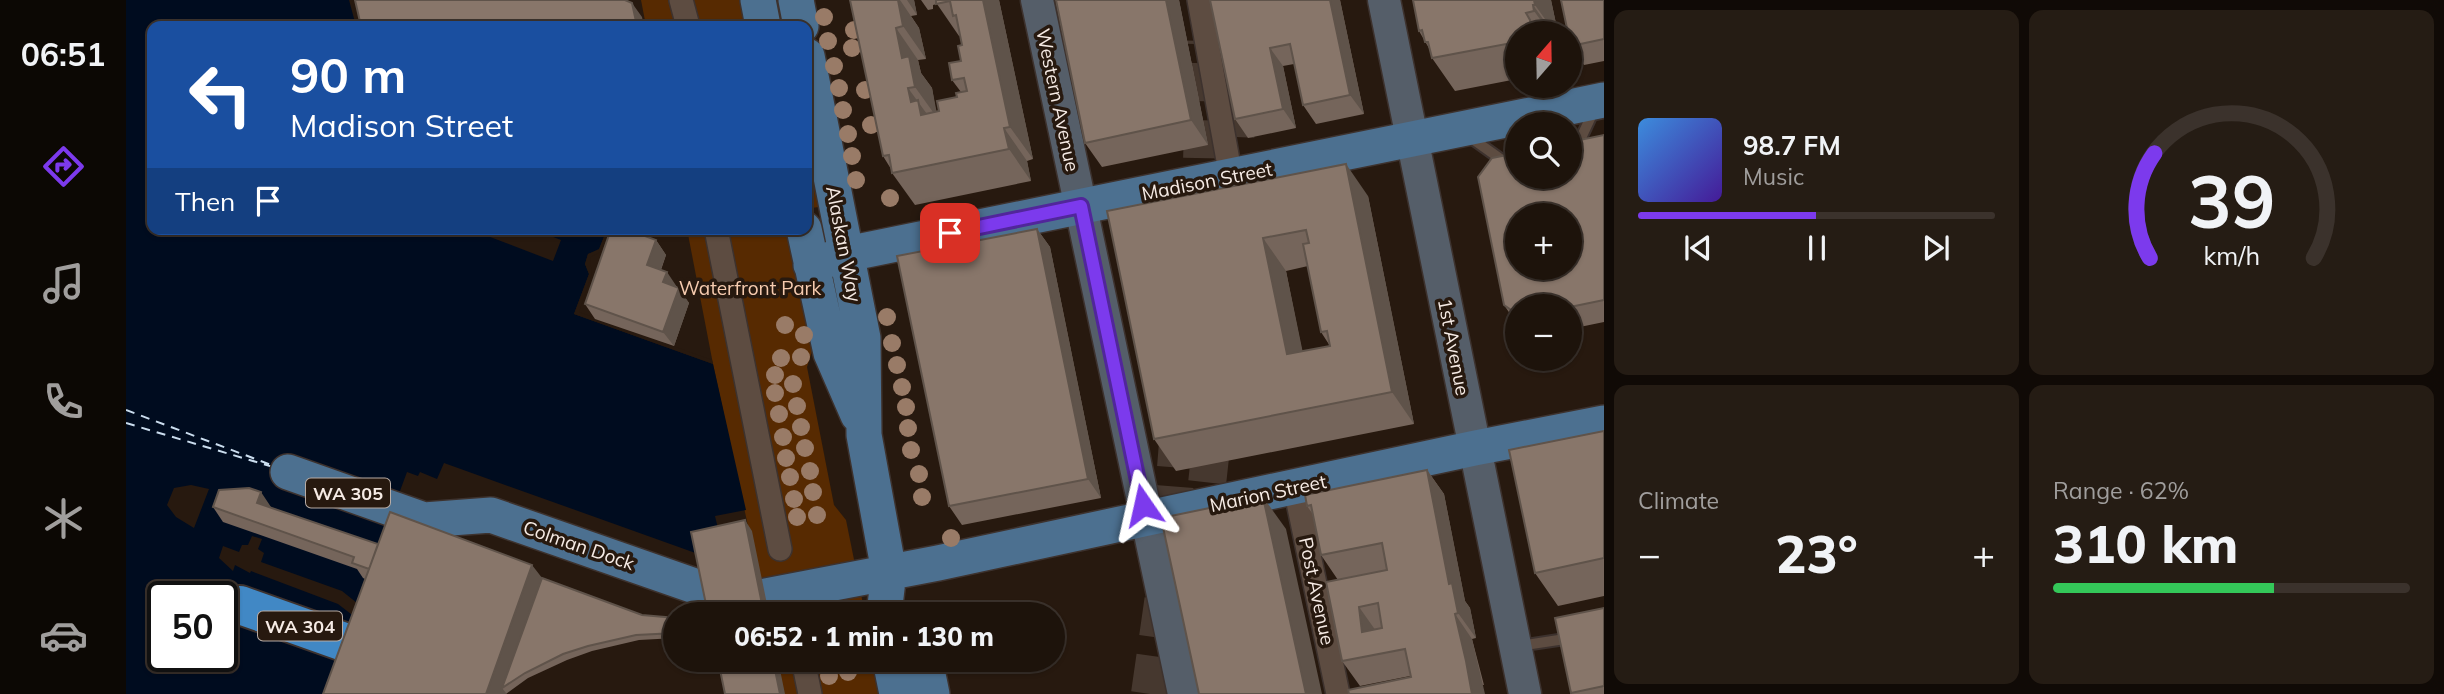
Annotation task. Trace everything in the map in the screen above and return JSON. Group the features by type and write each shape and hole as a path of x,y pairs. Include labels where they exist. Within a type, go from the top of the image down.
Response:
{"highway":[{"name":"WA 304","path":"240,605 360,648"}],"main road":[{"path":"758,0 762,21"},
{"path":"796,0 800,21"},
{"name":"Western Avenue","path":"1037,0 1184,694"},
{"name":"1st Avenue","path":"1384,0 1525,694"},
{"name":"Alaskan Way","path":"812,81 864,348 864,435 889,572 885,602"},
{"name":"Madison Street","path":"811,265 846,254 1601,100"},
{"name":"Alaskan Way","path":"805,235 831,353 864,435"},
{"name":"Marion Street","path":"766,596 1295,488 1475,447 1604,423"},
{"name":"Colman Dock","path":"288,472 424,520 448,533 491,515 709,591"},
{"name":"Alaskan Way","path":"889,572 906,602"},
{"path":"892,672 897,694"},
{"path":"927,672 932,694"}],"street":[{"path":"681,0 687,21"},
{"path":"1199,0 1231,177"},
{"path":"717,235 780,549"},
{"name":"Post Avenue","path":"1295,488 1338,694"},
{"path":"805,672 810,694"}],"lane":[{"path":"1582,137 1601,100"},
{"path":"1460,129 1505,162"},
{"path":"1516,647 1564,639"}],"green space":[{"path":"641,0 745,0 750,21 645,21"},
{"path":"812,142 825,206 812,208"},
{"name":"Waterfront Park","path":"688,235 793,235 813,348 807,367 834,505 846,520 863,602 764,602"},
{"path":"779,672 877,672 882,694 784,694"}],"water":[{"path":"126,0 349,0 355,21 147,21 147,235 605,235 599,250 588,254 585,264 589,274 574,314 713,364 746,510 715,516 720,537 701,555 444,463 437,479 420,472 418,476 407,472 325,694 126,694"}],"pier":[{"path":"485,235 548,235 561,240 553,261"},
{"path":"605,235 608,235 602,251 591,257 592,274 579,312 712,360 713,364 574,314 589,274 585,264 588,254 599,249"},
{"path":"191,485 209,489 194,528 176,517 167,505 174,488"},
{"path":"252,536 262,539 258,549 264,553 261,562 342,591 357,603 357,616 338,604 251,571 250,573 235,565 233,571 219,558 223,546 239,552 242,545 248,545"}],"building":[{"path":"355,0 625,0 632,3 636,21 360,21"},
{"path":"850,0 898,0 903,26 896,28 902,58 909,56 915,87 908,88 911,102 918,100 921,115 939,111 937,101 957,97 956,93 967,91 964,78 952,80 949,63 961,61 958,46 962,45 956,15 953,16 950,1 936,4 936,0 983,0 1010,127 1004,128 1009,149 892,173 889,155 883,156"},
{"path":"1056,0 1166,0 1191,120 1085,143"},
{"path":"1210,0 1330,0 1350,95 1303,105 1290,44 1270,48 1283,109 1235,119"},
{"path":"1413,0 1534,0 1534,11 1526,13 1530,21 1505,21 1505,44 1432,58 1428,42 1425,42 1422,30 1419,31"},
{"path":"1561,0 1604,0 1604,39 1582,44 1582,21 1565,21"},
{"path":"1604,135 1604,300 1582,305 1582,294 1505,294 1504,305 1478,177 1492,158 1505,155 1505,189 1582,189 1582,140"},
{"path":"1346,164 1392,392 1154,439 1107,211","holes":["1306,230 1309,243 1303,244 1321,332 1327,331 1330,346 1287,354 1263,238"]},
{"path":"1037,229 1088,479 949,506 897,256"},
{"path":"609,235 642,235 656,240 647,265 667,272 663,282 679,288 663,332 585,304"},
{"path":"1604,431 1604,558 1535,573 1509,450"},
{"path":"1427,470 1449,584 1452,583 1458,613 1455,614 1472,694 1349,694 1348,690 1411,677 1405,649 1342,661 1326,582 1387,570 1382,543 1321,555 1311,505 1307,506 1305,495","holes":["1378,603 1382,628 1362,632 1359,607"]},
{"path":"249,488 261,492 257,503 378,544 369,569 352,563 354,557 213,507 219,490"},
{"path":"1263,497 1306,694 1199,694 1161,518"},
{"path":"390,512 532,565 486,694 323,694"},
{"path":"745,520 762,602 706,602 691,532"},
{"path":"542,578 642,615 663,617 663,634 636,635 563,654 502,688"},
{"path":"1604,608 1604,686 1571,693 1555,618"},
{"path":"720,672 775,672 780,694 725,694"}],"ferry route":[{"path":"126,410 274,466"},
{"path":"126,423 273,467"}],"tunnel":[{"path":"1233,194 1241,0"},
{"path":"1198,215 1205,41"},
{"path":"1201,539 1215,411"},
{"path":"1150,694 1168,568 1180,418"}],"route":[{"path":"950,233 1081,206 1143,505"}]}
